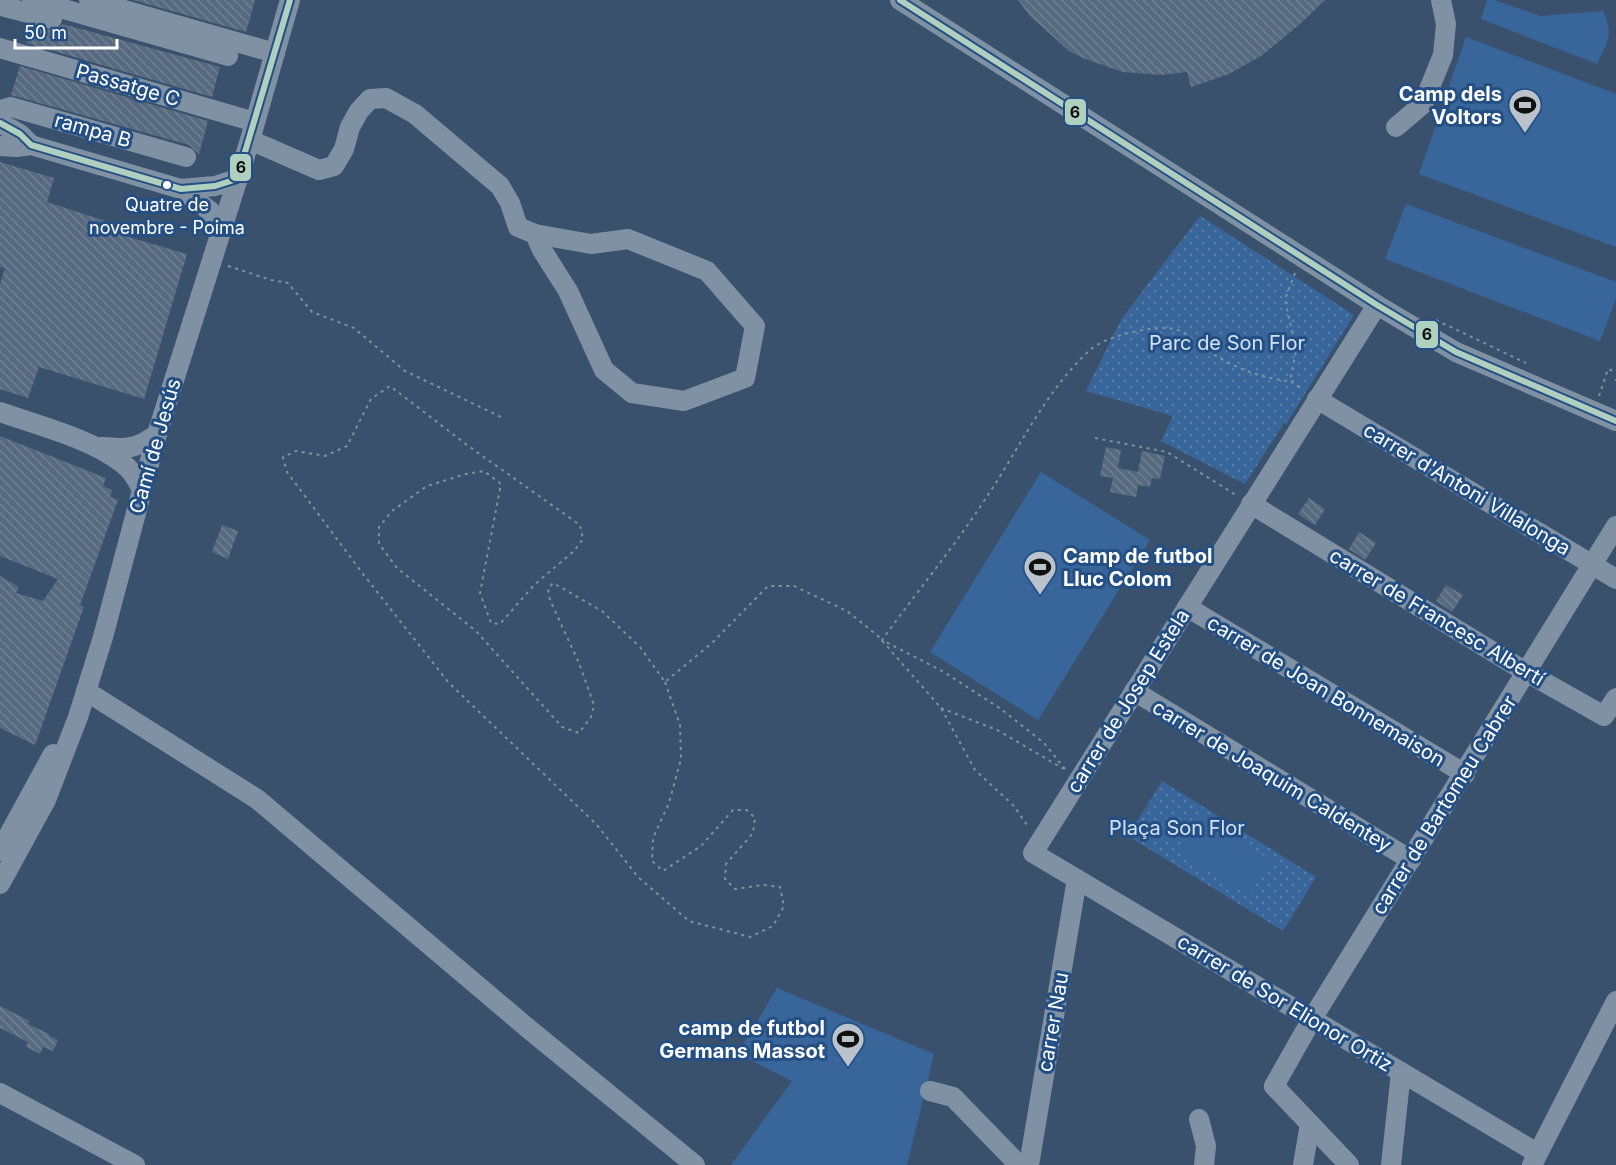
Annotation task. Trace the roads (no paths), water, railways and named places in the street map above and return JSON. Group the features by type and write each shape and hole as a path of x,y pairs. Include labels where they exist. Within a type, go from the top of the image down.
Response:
{"street":[{"path":"32,0 228,56"},
{"path":"89,0 275,53"},
{"name":"Camí de Jesús","path":"0,884 46,800 78,717 103,637 157,434 253,131 290,0"},
{"path":"900,0 1456,352 1616,421"},
{"path":"1396,127 1423,104 1443,55 1446,24 1441,0"},
{"path":"4,11 84,27"},
{"name":"Passatge C","path":"0,48 253,131 319,170 334,166 344,149 350,127 359,111 370,99 386,98 415,114 500,186 510,203 518,227 535,234"},
{"name":"rampa B","path":"0,110 11,107 186,157"},
{"path":"0,123 20,134 31,145"},
{"path":"0,146 31,145 181,189 210,211 222,226"},
{"path":"181,189 215,186 237,179"},
{"path":"535,234 591,243 628,239 707,270 755,326 745,378 684,401 632,393 604,370 568,291 542,250 535,234"},
{"name":"carrer de Josep Estela","path":"1036,848 1074,771 1134,692 1377,304"},
{"name":"carrer d'Antoni Villalonga","path":"1317,399 1616,579"},
{"path":"0,412 95,446 123,464 135,476 142,490"},
{"path":"95,446 128,449 143,444 157,434"},
{"name":"carrer de Francesc Albertí","path":"1251,504 1526,672 1604,716 1616,698"},
{"name":"carrer de Bartomeu Cabrer","path":"1310,1124 1274,1086 1312,1019 1616,526"},
{"name":"carrer de Joan Bonnemaison","path":"1187,607 1465,774"},
{"path":"86,691 257,799 530,1030 695,1165"},
{"name":"carrer de Joaquim Caldentey","path":"1134,692 1411,860"},
{"path":"0,851 63,736 78,717"},
{"name":"carrer de Sor Elionor Ortiz","path":"1036,848 1077,879 1401,1072 1534,1159"},
{"name":"carrer Nau","path":"1029,1165 1077,879"},
{"path":"1534,1159 1616,1001"},
{"path":"1391,1165 1401,1072"},
{"path":"930,1091 953,1097 1007,1161"},
{"path":"0,1093 135,1165"},
{"path":"1199,1119 1206,1146 1204,1165"},
{"path":"1303,1165 1310,1124"},
{"path":"1310,1124 1349,1165"}],"place":[{"name":"Camp dels Voltors","path":"1525,134"},
{"name":"Quatre de novembre - Poima","path":"167,185"},
{"name":"Camp de futbol Lluc Colom","path":"1040,596"},
{"name":"camp de futbol Germans Massot","path":"848,1068"}],"park label":[{"name":"Parc de Son Flor","path":"1227,343"},
{"name":"Plaça Son Flor","path":"1177,828"}]}
